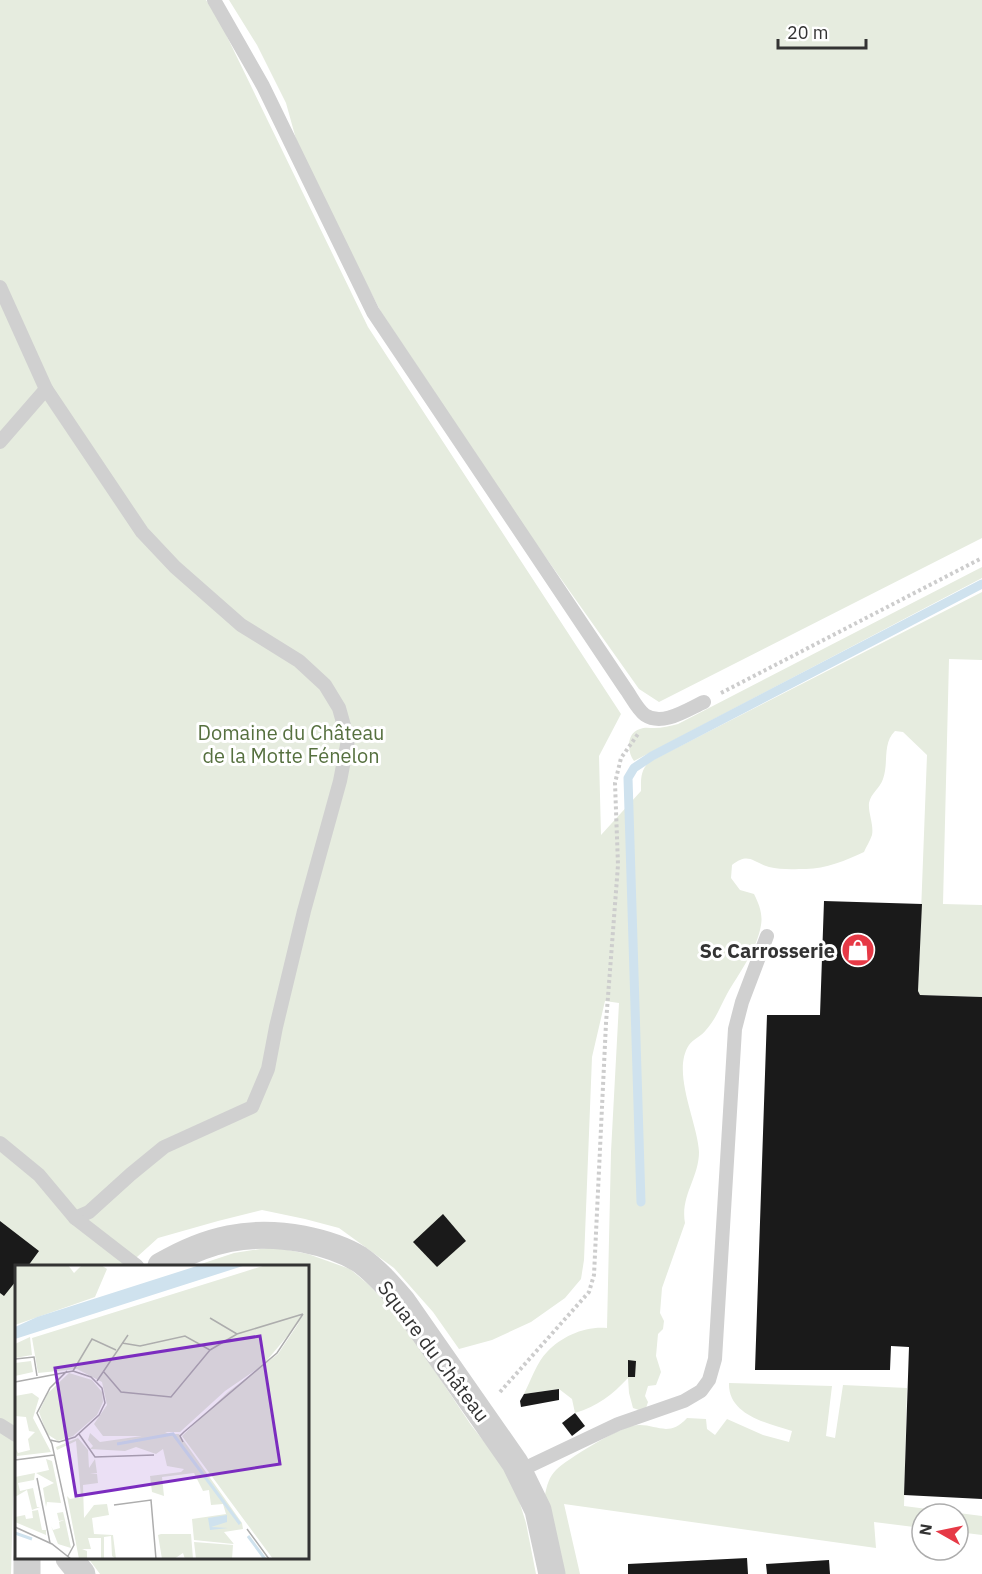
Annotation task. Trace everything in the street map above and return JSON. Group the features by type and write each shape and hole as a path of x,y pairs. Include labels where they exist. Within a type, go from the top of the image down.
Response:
{"street":[{"name":"Square du Château","path":"163,1265 200,1247 240,1235 294,1237 339,1248 360,1260 387,1283 402,1301 519,1471 538,1510 552,1574"},
{"path":"71,1559 82,1574"}],"lane":[{"path":"214,0 263,86 373,312 625,688 645,715 655,718 670,718 704,702"},
{"path":"0,287 46,389 142,532 174,567 241,625 299,661 325,685 339,708 348,740 340,781 276,1027 268,1069 252,1107 165,1147 89,1212 75,1218"},
{"path":"0,442 46,389"},
{"path":"519,1471 618,1424 684,1401 701,1391 709,1380 715,1359 735,1029 742,1002 767,936"},
{"path":"0,1143 39,1175 75,1218 136,1265"},
{"path":"0,1425 15,1434"}],"path":[{"path":"704,702 982,558"},
{"path":"480,1412 518,1374 589,1292 594,1275 606,1023 618,865 615,783 621,758 635,736 655,718"}],"green space":[{"name":"Domaine du Château de la Motte Fénelon","path":"0,0 206,0 217,16 368,327 621,714 599,756 601,835 641,791 641,779 649,762 982,592 982,660 949,659 943,904 982,905 982,997 920,995 918,991 927,755 903,732 895,731 888,742 883,779 869,803 872,831 864,852 836,864 813,869 773,868 750,859 743,859 732,865 731,878 740,890 754,894 756,898 761,913 761,925 752,952 715,1017 704,1032 689,1045 684,1056 684,1083 699,1152 685,1204 685,1223 662,1288 660,1313 664,1321 663,1329 658,1334 656,1356 661,1372 656,1385 648,1386 645,1396 648,1402 646,1408 639,1410 633,1408 628,1378 604,1399 575,1413 572,1399 559,1389 524,1394 540,1361 553,1346 582,1330 607,1328 611,1152 619,1003 605,1001 592,1057 584,1260 581,1279 565,1298 531,1322 492,1340 459,1349 433,1312 394,1268 339,1228 262,1210 158,1238 128,1265 15,1265 15,1478 11,1574 0,1574"},
{"path":"229,0 982,0 982,538 659,702 639,689 532,538 381,312 301,157 286,103 257,45"},
{"path":"982,567 982,578 634,761 629,743 635,731 678,724"},
{"path":"273,1247 308,1254 350,1269 369,1285 397,1315 471,1425 500,1462 516,1491 526,1523 536,1574 100,1574 89,1559 309,1559 309,1265 198,1265 234,1253"},
{"path":"729,1383 832,1386 826,1436 835,1438 843,1385 907,1388 904,1506 910,1507 910,1526 874,1522 876,1548 564,1504 580,1574 564,1574 545,1495 550,1478 556,1470 593,1445 625,1428 640,1425 667,1429 673,1428 687,1418 706,1419 707,1429 715,1435 727,1419 763,1435 789,1442 792,1431 751,1416 735,1403 730,1394"},
{"path":"970,1514 982,1516 982,1535 970,1534"}],"building":[{"path":"824,901 922,904 918,991 920,995 982,997 982,1499 904,1495 909,1347 891,1346 890,1370 755,1370 767,1015 820,1015"},
{"path":"443,1214 466,1241 437,1267 413,1242"},
{"path":"0,1221 39,1251 29,1265 15,1265 15,1282 4,1296 0,1293"},
{"path":"628,1360 636,1361 635,1377 628,1377"},
{"path":"559,1389 559,1400 521,1407 520,1401 524,1394"},
{"path":"575,1413 585,1426 572,1436 562,1423"},
{"path":"747,1558 748,1574 628,1574 628,1564"},
{"path":"829,1560 830,1574 767,1574 766,1564"}],"waterway":[{"path":"641,1202 628,778 634,768 652,756 982,584"}],"place":[{"name":"Sc Carrosserie","path":"858,950"}]}
